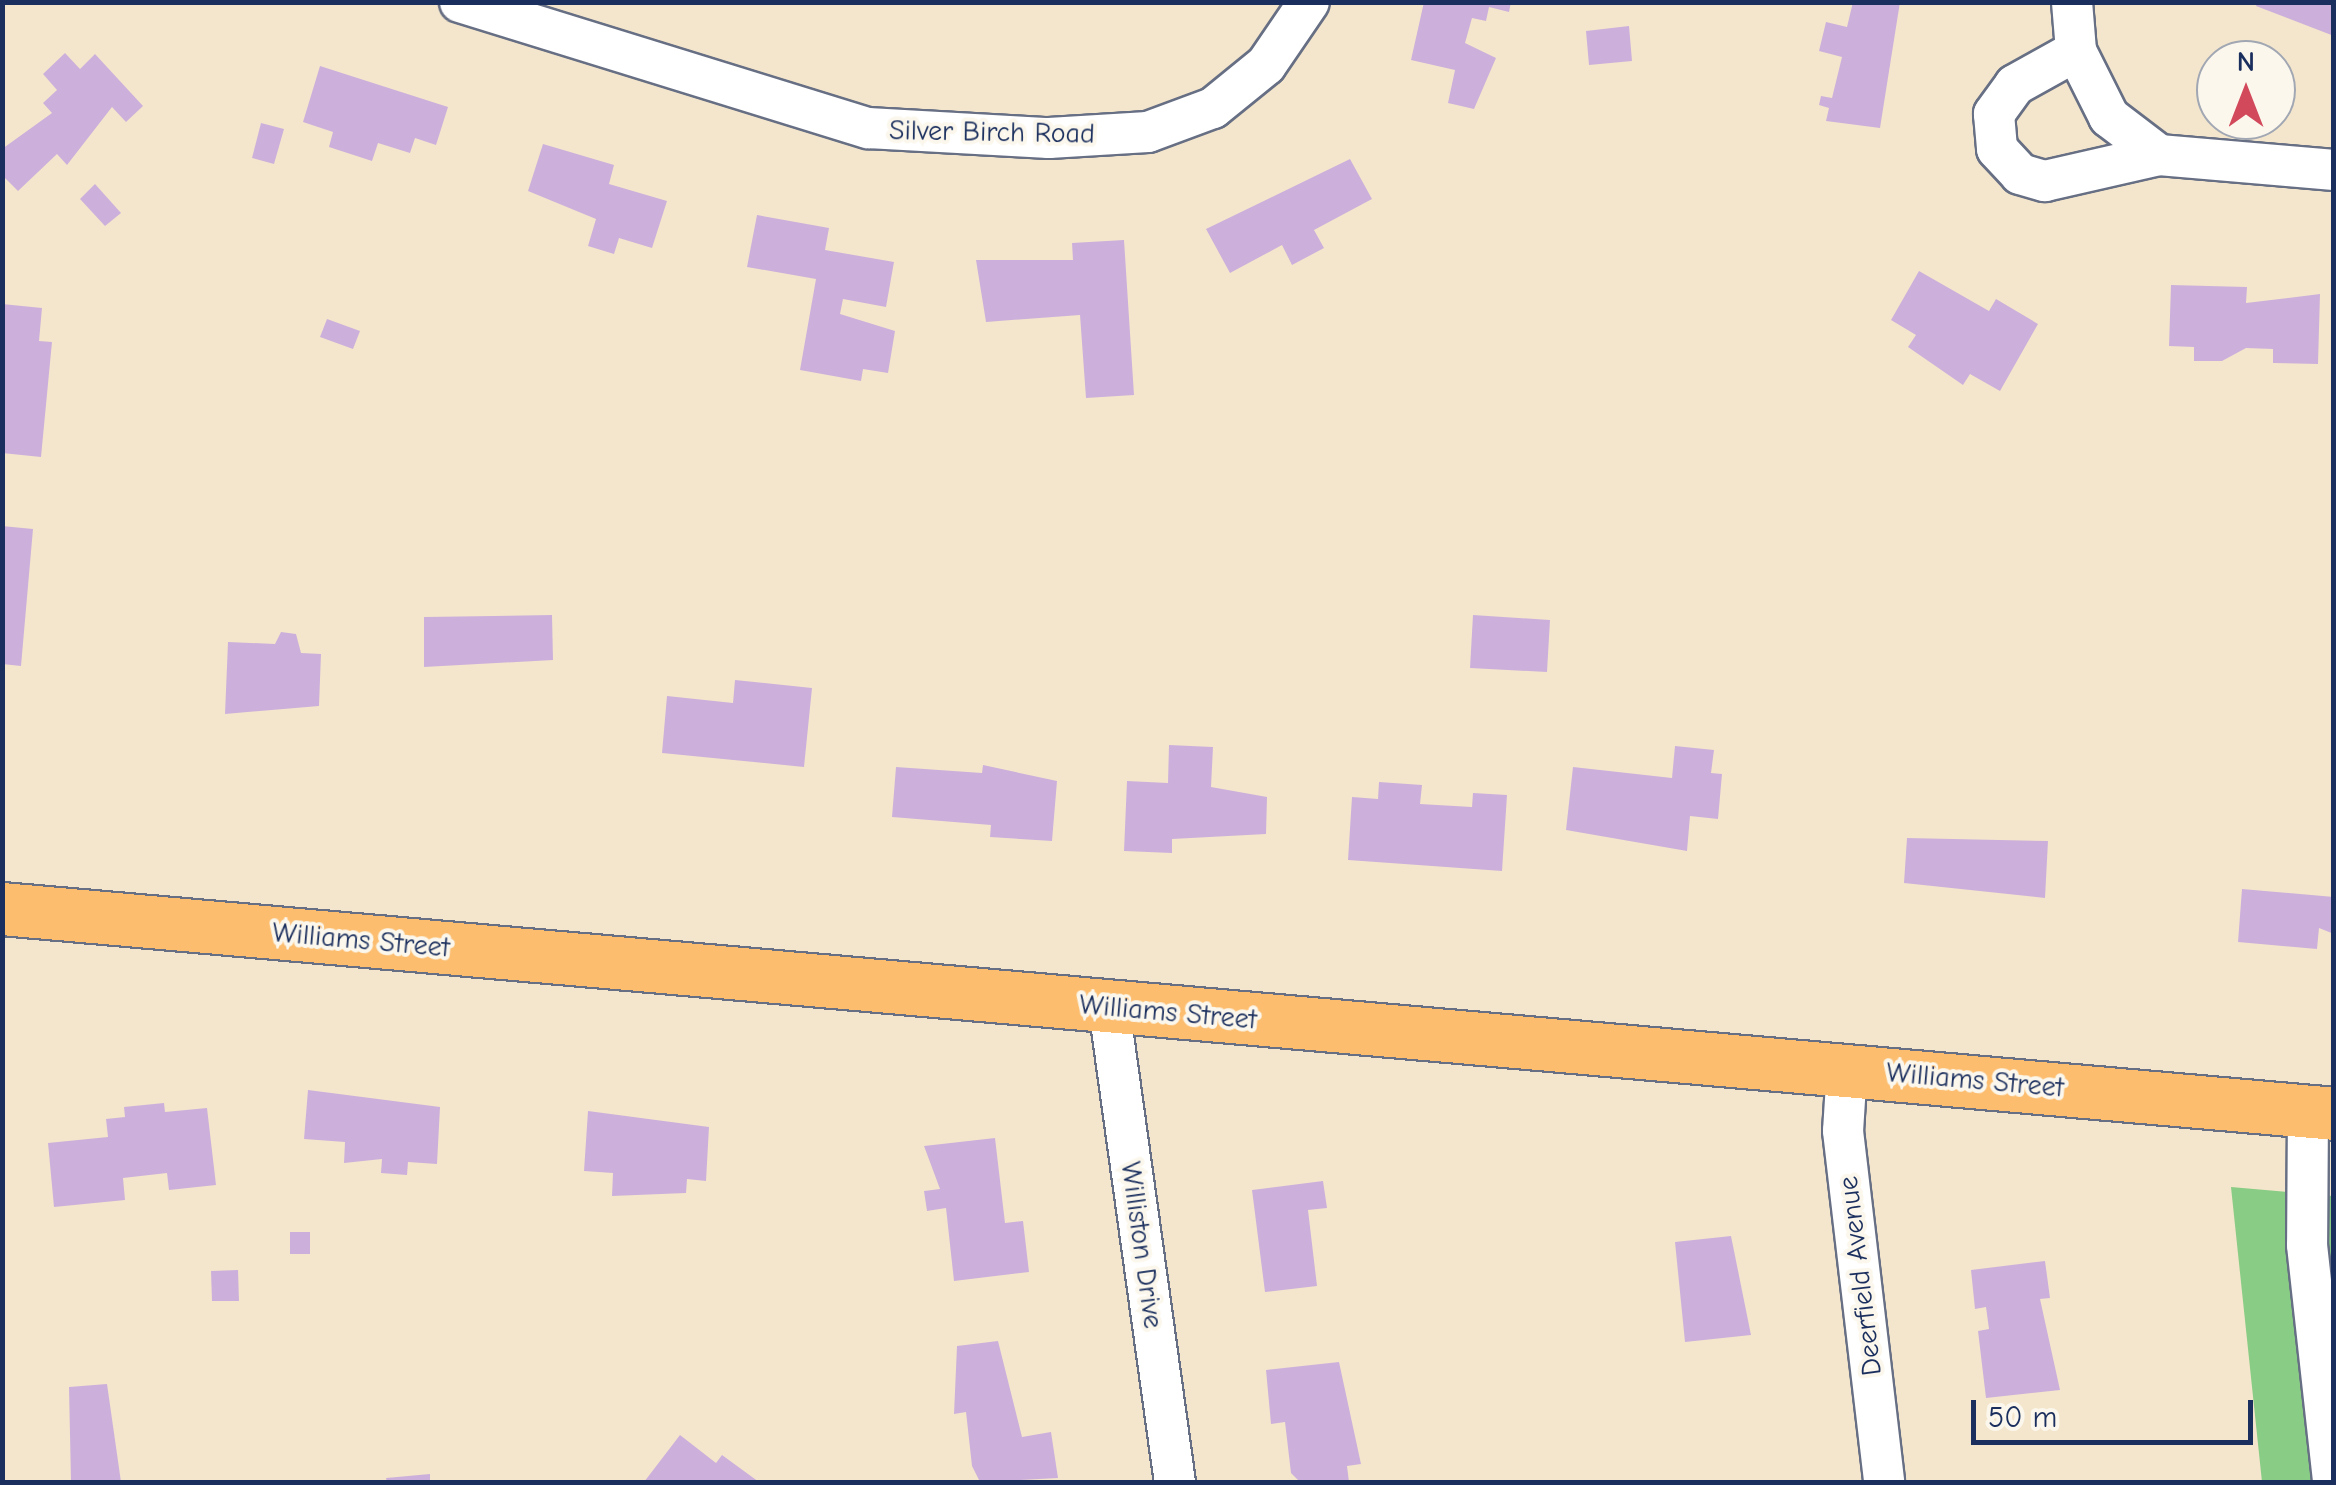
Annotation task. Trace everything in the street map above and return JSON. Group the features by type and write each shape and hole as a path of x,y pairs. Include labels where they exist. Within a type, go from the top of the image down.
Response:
{"main road":[{"name":"Williams Street","path":"2,909 1847,1068 2321,1113"}],"street":[{"name":"Silver Birch Road","path":"460,2 868,128 1049,138 1148,132 1212,108 1266,65 1309,2"},
{"path":"2072,2 2076,51 2109,117 2160,155"},
{"path":"2076,51 2000,102 1992,126 2003,159 2045,180 2160,155 2334,170"},
{"name":"Williston Drive","path":"1109,1007 1175,1482"},
{"name":"Deerfield Avenue","path":"1847,1068 1843,1131 1884,1482"},
{"path":"2321,1113 2307,1246 2333,1482"}],"green space":[{"path":"2231,1187 2333,1196 2333,1482 2262,1482"}],"building":[{"path":"1424,2 1511,2 1509,12 1489,7 1486,21 1472,18 1465,43 1496,58 1474,109 1448,103 1455,70 1411,60"},
{"path":"1853,2 1900,2 1880,128 1826,121 1829,108 1819,105 1821,96 1832,98 1842,57 1819,51 1826,22 1847,27"},
{"path":"2257,2 2334,2 2334,36 2256,6"},
{"path":"1629,26 1632,61 1589,65 1586,31"},
{"path":"65,53 80,69 95,54 143,106 126,122 112,107 67,165 57,154 18,191 2,175 2,149 52,113 43,103 57,90 43,74"},
{"path":"320,66 448,107 436,145 415,138 410,153 378,143 372,161 329,147 333,132 303,122"},
{"path":"261,123 284,129 274,164 252,158"},
{"path":"543,144 614,165 609,184 667,201 652,248 619,238 614,254 588,246 596,219 528,191"},
{"path":"1350,159 1372,199 1314,230 1324,248 1292,265 1282,245 1230,273 1206,229"},
{"path":"95,184 121,213 105,226 80,199"},
{"path":"757,215 829,228 825,250 894,262 886,307 843,299 840,314 895,331 888,373 863,369 861,381 800,370 816,279 747,267"},
{"path":"1124,240 1134,395 1086,398 1080,315 986,322 976,260 1073,260 1072,243"},
{"path":"1919,271 1989,311 1996,299 2038,324 2000,391 1970,374 1963,385 1908,347 1916,335 1891,320"},
{"path":"2171,285 2247,287 2246,303 2320,294 2318,364 2273,363 2273,349 2246,348 2222,361 2194,361 2194,347 2169,346"},
{"path":"2,304 42,308 39,341 52,342 41,457 2,453"},
{"path":"327,319 360,331 353,349 320,337"},
{"path":"2,526 33,529 21,666 2,664"},
{"path":"552,615 553,660 424,667 424,617"},
{"path":"1473,615 1550,620 1547,672 1470,668"},
{"path":"281,632 296,634 301,653 321,654 319,706 225,714 228,642 275,644"},
{"path":"735,680 812,688 804,767 662,753 667,696 733,703"},
{"path":"1169,745 1213,747 1211,787 1267,797 1266,834 1172,839 1172,853 1124,851 1127,781 1168,783"},
{"path":"1675,746 1714,750 1711,773 1722,774 1718,819 1690,816 1687,851 1566,830 1573,767 1672,778"},
{"path":"983,765 1057,781 1052,841 990,837 991,825 892,817 896,767 982,773"},
{"path":"1379,782 1422,785 1420,804 1472,807 1473,793 1507,795 1502,871 1348,860 1352,797 1378,799"},
{"path":"1907,838 2048,841 2045,898 1904,883"},
{"path":"2242,889 2334,897 2334,934 2319,928 2317,949 2238,942"},
{"path":"308,1090 440,1107 437,1164 408,1162 407,1175 381,1173 382,1159 344,1163 345,1142 304,1139"},
{"path":"164,1103 165,1112 207,1108 216,1185 169,1190 167,1173 123,1178 125,1200 54,1207 48,1143 108,1137 106,1119 125,1117 124,1107"},
{"path":"588,1111 709,1127 706,1181 687,1179 686,1193 612,1196 613,1173 584,1171"},
{"path":"995,1138 1005,1223 1023,1221 1029,1272 954,1281 946,1208 927,1211 924,1191 940,1189 924,1146"},
{"path":"1323,1181 1327,1208 1308,1210 1317,1286 1265,1292 1252,1190"},
{"path":"290,1232 310,1232 310,1254 290,1254"},
{"path":"1731,1236 1751,1335 1685,1342 1675,1242"},
{"path":"2045,1261 2050,1298 2040,1299 2060,1390 1986,1398 1978,1331 1989,1329 1986,1307 1975,1309 1971,1270"},
{"path":"238,1270 239,1301 212,1301 211,1271"},
{"path":"998,1341 1022,1437 1051,1432 1058,1478 980,1482 972,1466 966,1412 954,1414 957,1346"},
{"path":"1339,1362 1361,1464 1347,1466 1349,1482 1300,1482 1291,1473 1285,1422 1271,1424 1266,1370"},
{"path":"107,1384 121,1482 71,1482 69,1387"},
{"path":"680,1435 716,1463 722,1455 759,1482 644,1482"},
{"path":"430,1474 430,1482 387,1482 386,1478"}]}
